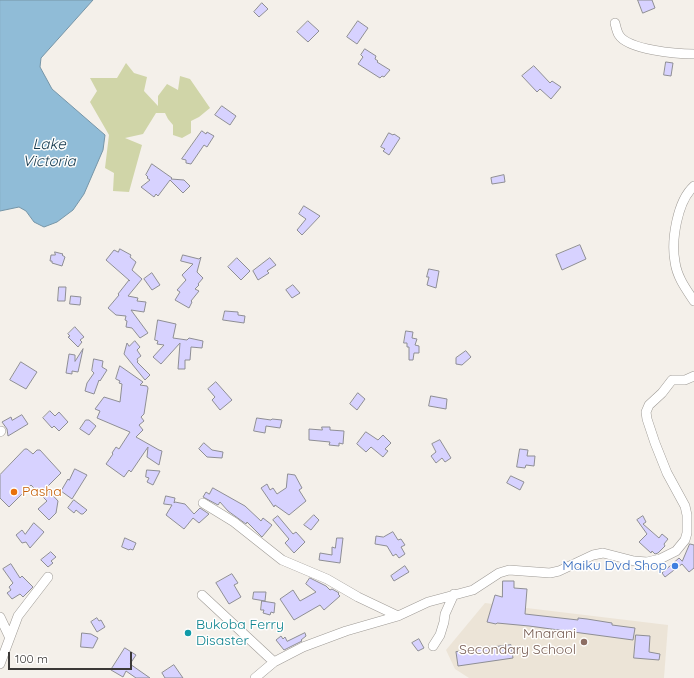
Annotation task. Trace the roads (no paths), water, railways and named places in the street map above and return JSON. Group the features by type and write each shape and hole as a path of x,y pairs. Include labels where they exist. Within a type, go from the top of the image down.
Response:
{"street":[{"path":"615,24 619,35 632,45 662,52 694,54"},
{"path":"694,186 682,201 675,231 674,247 675,262 679,275 686,290 694,301"},
{"path":"256,678 274,662 303,647 346,631 398,616 428,602 473,590 499,573 509,570 550,573 559,571 593,555 604,554 634,561 646,562 660,559 676,551 685,540 688,533 687,515 685,506 667,473 655,443 647,420 646,412 649,405 662,393 672,380 685,380 694,376"},
{"path":"203,503 234,522 282,560 327,579 358,597 398,616"},
{"path":"0,664 18,616 48,577"},
{"path":"433,646 440,635 445,614 454,594"},
{"path":"202,595 274,662"},
{"path":"0,617 10,636"}],"water":[{"name":"Lake Victoria","path":"0,0 93,0 41,58 40,67 52,89 105,135 103,150 84,194 73,210 57,222 44,227 34,222 26,211 19,207 0,211"}],"place":[{"name":"Pasha","path":"14,492"},
{"name":"Maiku Dvd Shop","path":"675,566"},
{"name":"Bukoba Ferry Disaster","path":"188,633"},
{"name":"Mnarani Secondary School","path":"584,642"}]}
